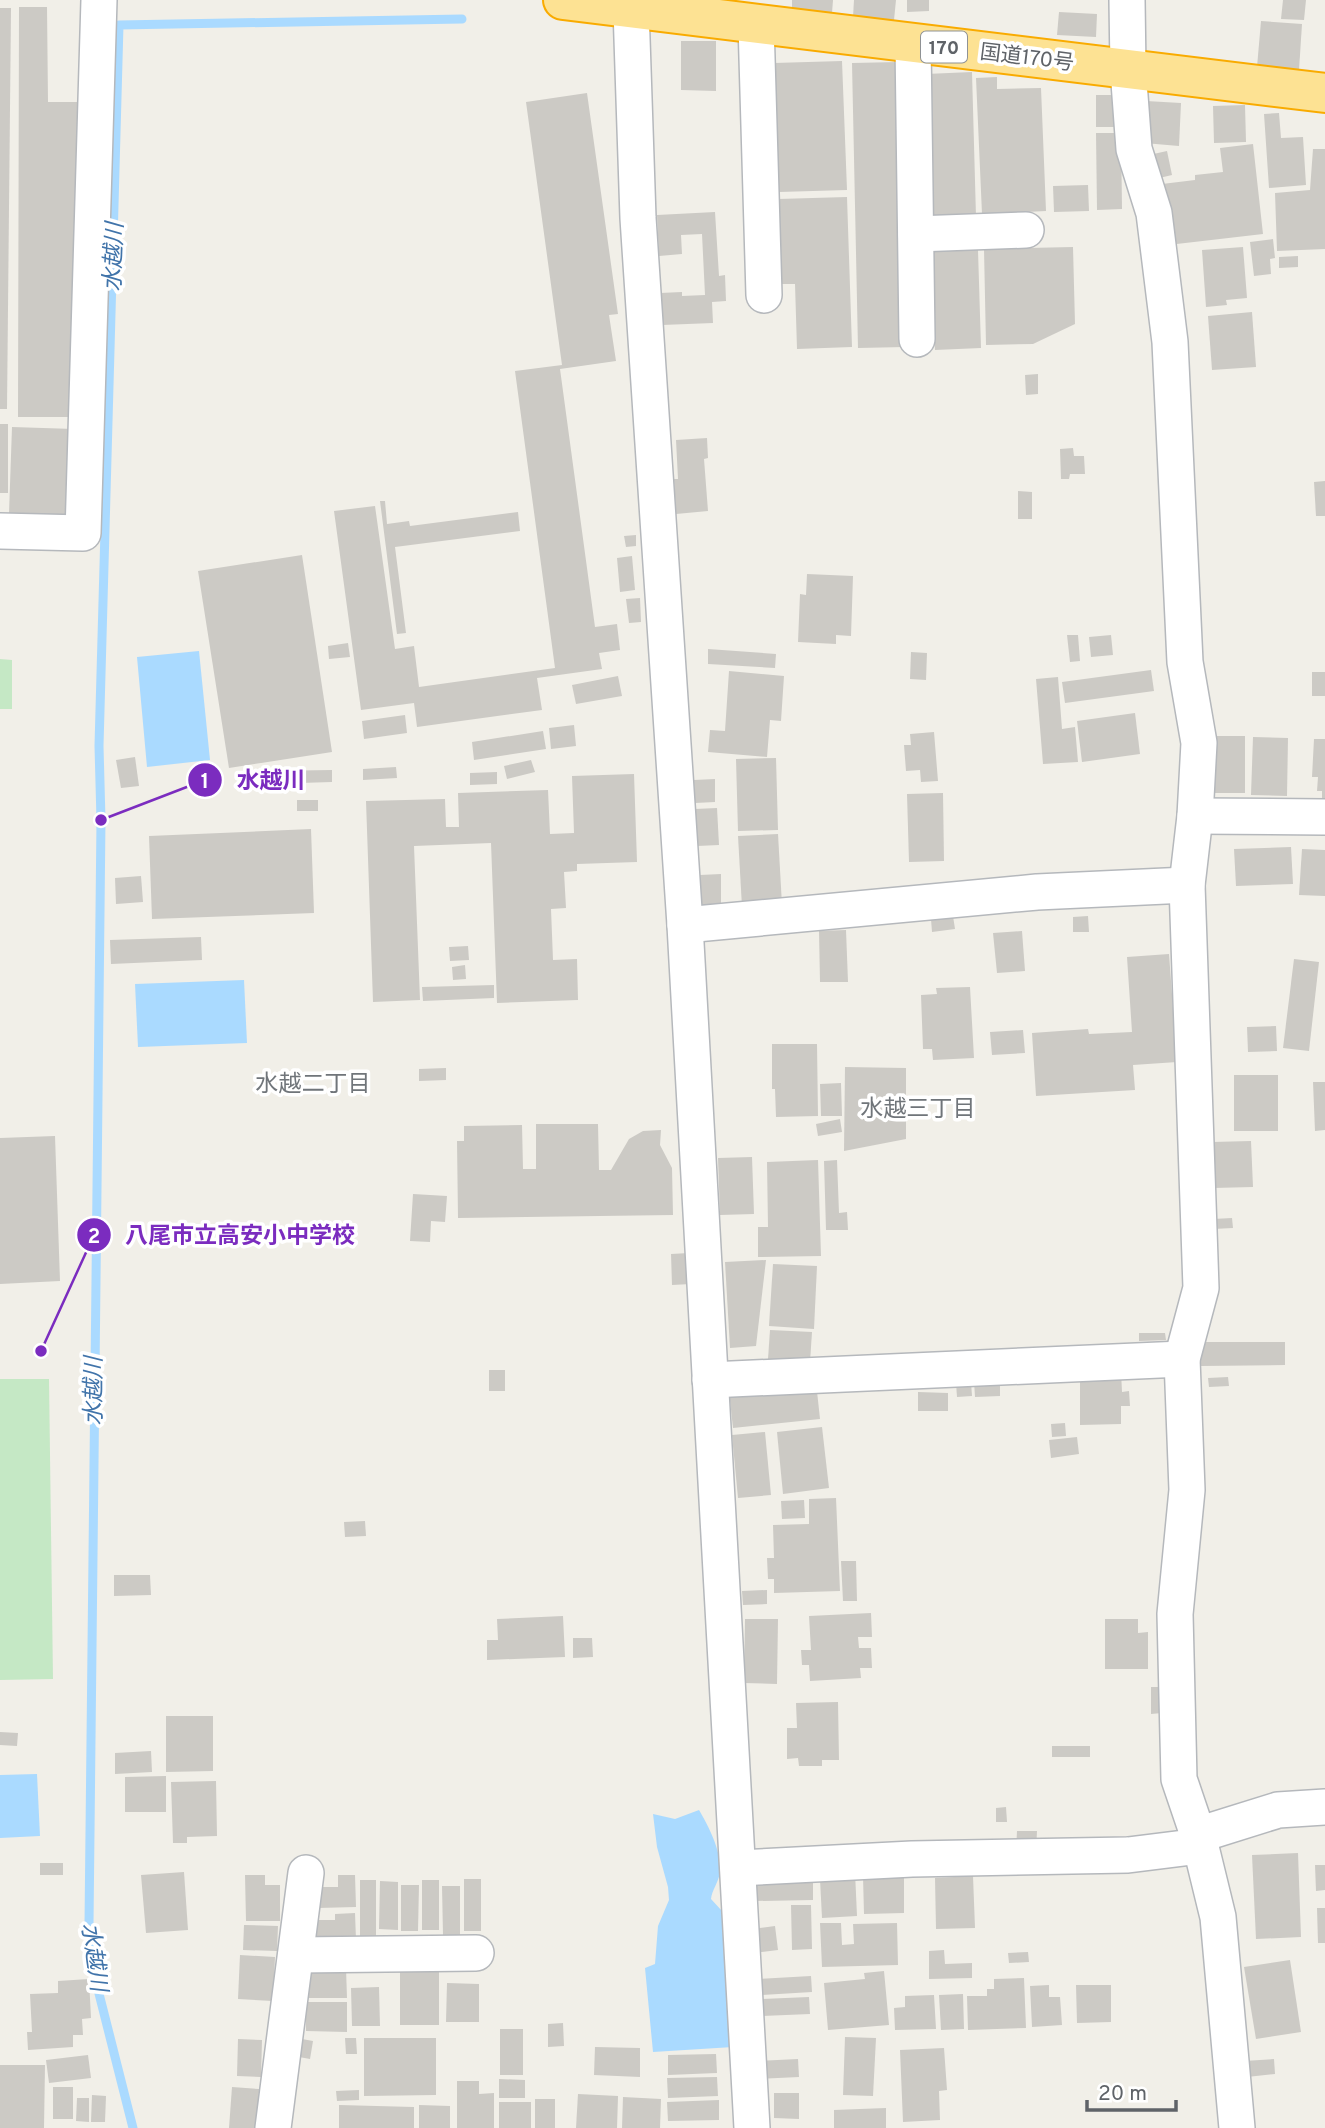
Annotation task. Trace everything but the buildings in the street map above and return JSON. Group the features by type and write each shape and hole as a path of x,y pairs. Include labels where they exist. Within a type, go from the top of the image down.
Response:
{"highway":[{"name":"国道170号","path":"563,0 1325,93"}],"street":[{"path":"0,531 83,533 99,0"},
{"path":"1127,0 1128,69 1134,149 1154,213 1170,342 1185,662 1199,743 1195,816 1187,885 1201,1288 1182,1359 1187,1490 1175,1614 1179,1779 1199,1840 1218,1917 1237,2128"},
{"path":"631,9 638,218 685,925 752,2128"},
{"path":"756,24 764,295"},
{"path":"913,43 917,339"},
{"path":"916,234 1026,230"},
{"path":"1195,816 1325,817"},
{"path":"685,925 1037,892 1187,885"},
{"path":"710,1380 1182,1359"},
{"path":"737,1868 912,1859 1128,1855 1199,1840 1278,1810 1325,1807"},
{"path":"273,2128 306,1873"},
{"path":"296,1955 476,1953"}],"green space":[{"path":"0,659 12,660 12,709 0,709"},
{"path":"0,1379 49,1379 53,1679 0,1680"}],"water":[{"path":"199,651 210,760 147,767 137,657"},
{"path":"244,980 247,1043 138,1047 135,984"},
{"path":"37,1774 40,1836 0,1838 0,1775"},
{"path":"699,1810 711,1832 719,1857 720,1873 711,1899 722,1911 730,1980 733,2047 653,2052 645,1968 655,1964 658,1926 669,1900 657,1847 653,1814 675,1819"}],"waterway":[{"name":"水越川","path":"133,2128 91,1962 89,1924 101,820 99,746 119,25 462,19"}],"place":[{"name":"水越川","path":"101,820"},
{"name":"八尾市立高安小中学校","path":"41,1351"}],"district":[{"name":"水越二丁目","path":"313,1083"},
{"name":"水越三丁目","path":"918,1108"}]}
